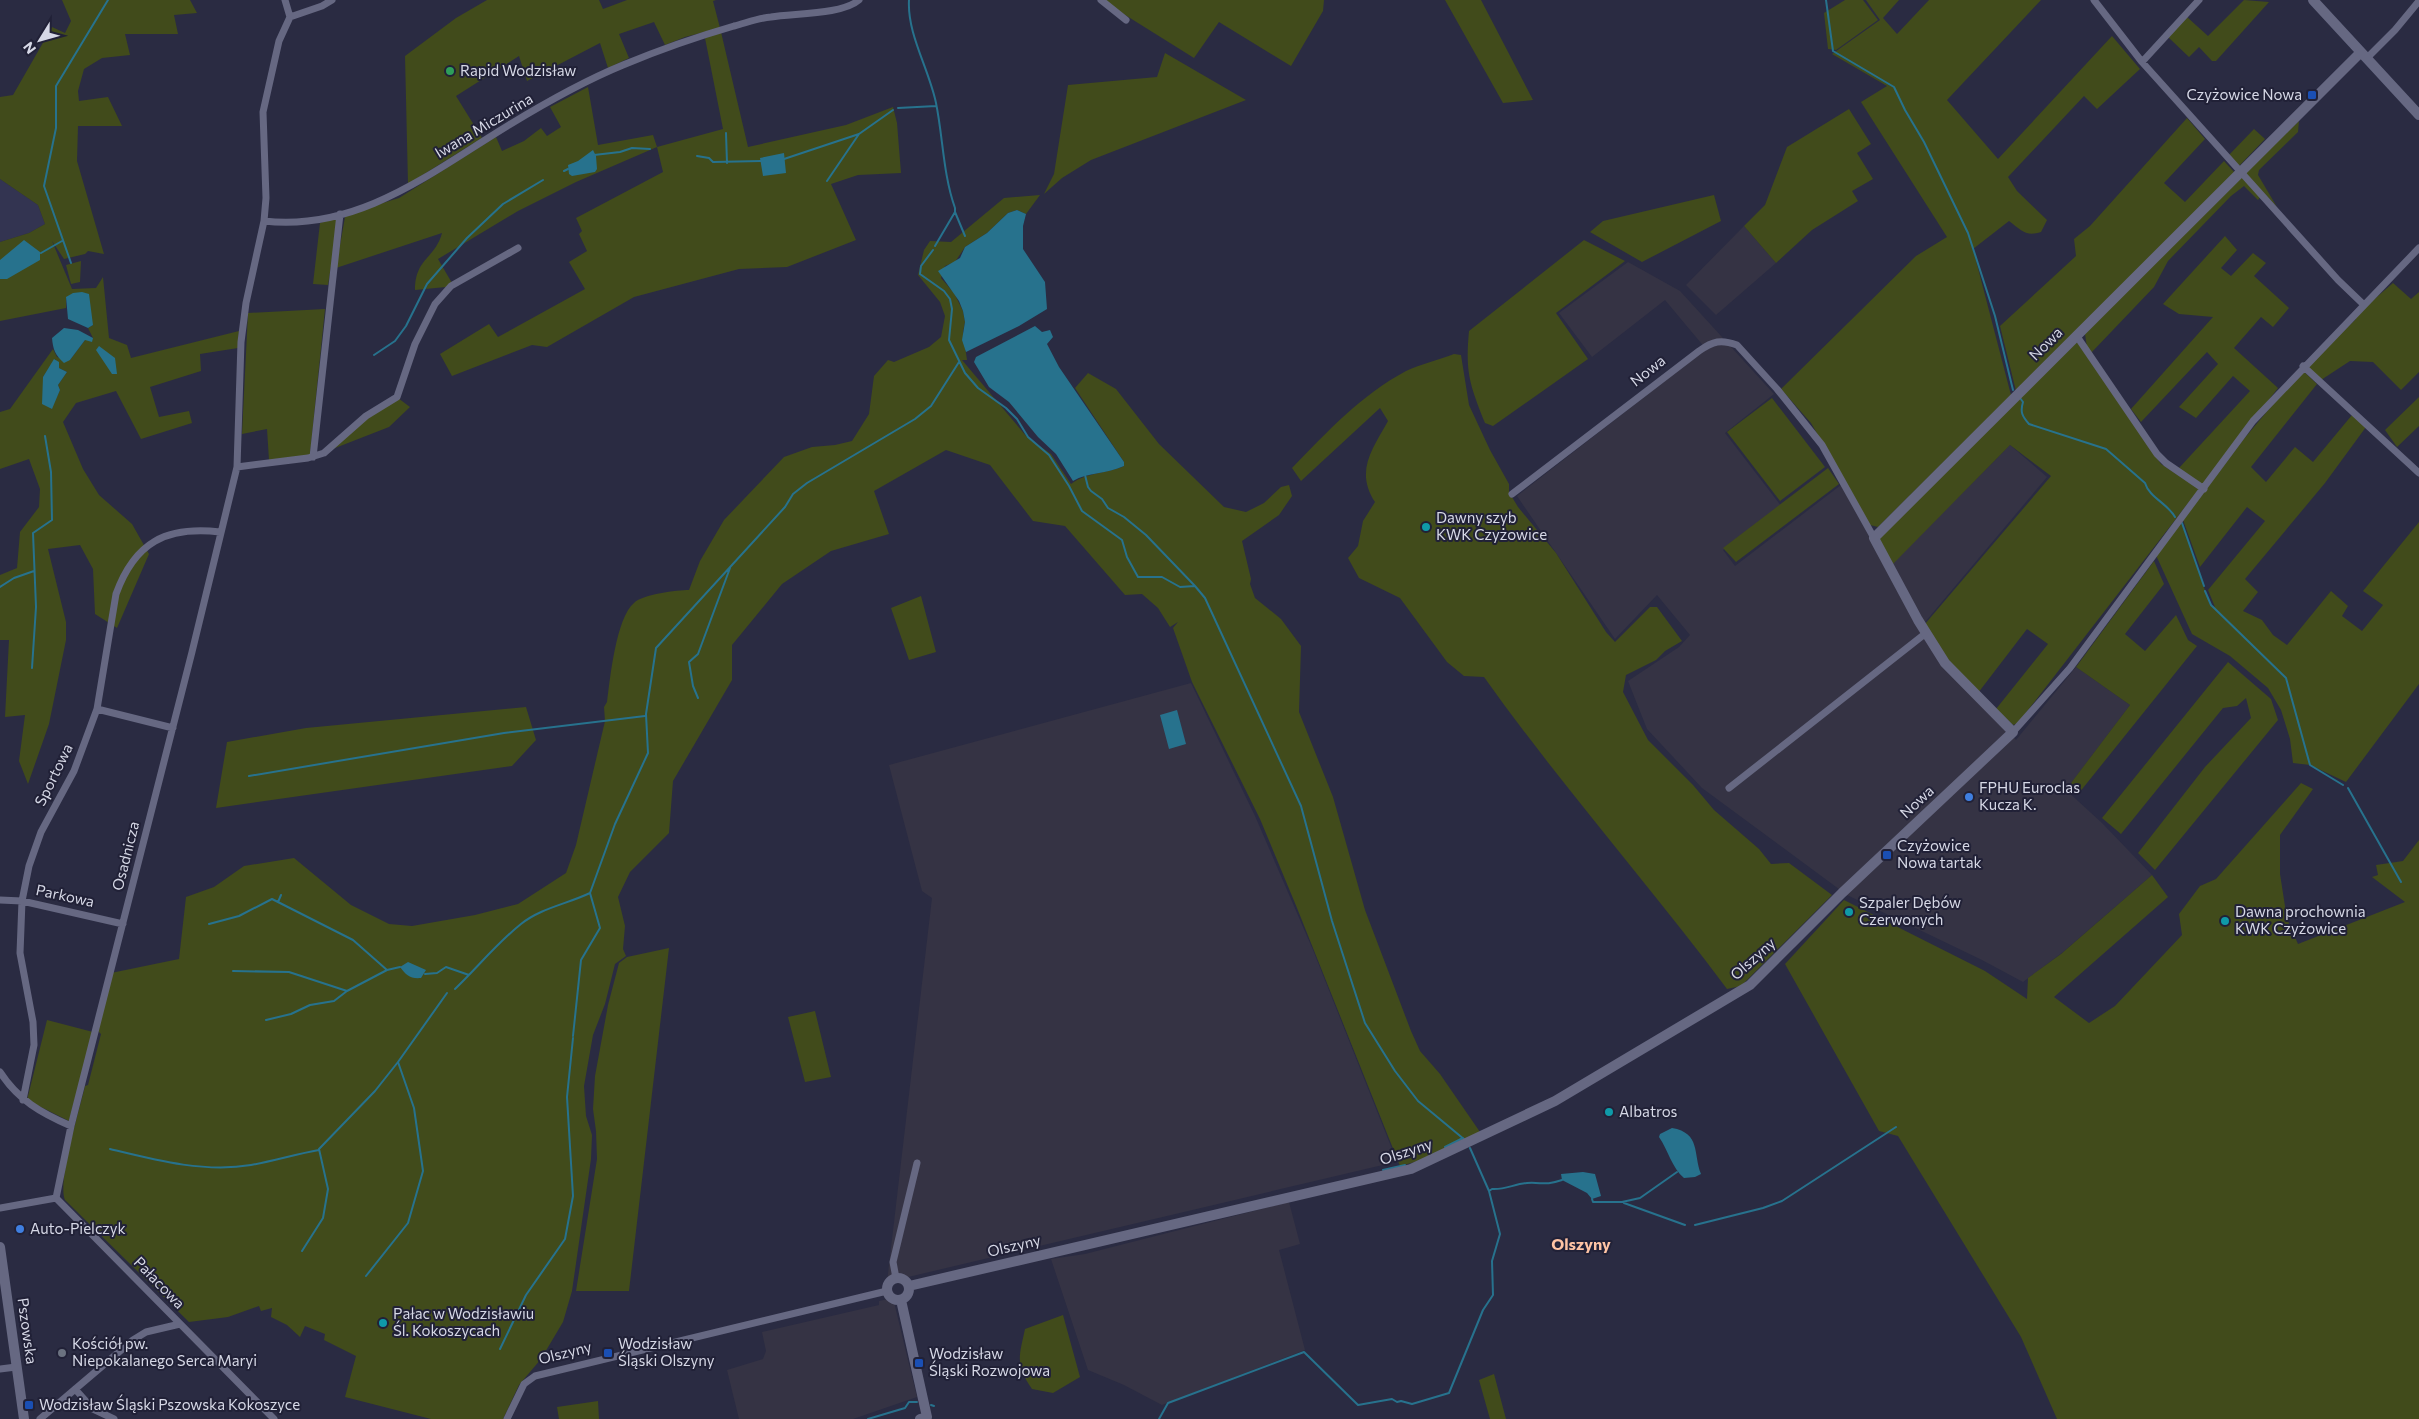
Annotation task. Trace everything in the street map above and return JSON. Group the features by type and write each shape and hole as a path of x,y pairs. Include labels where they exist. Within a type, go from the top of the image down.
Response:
{"street":[{"path":"285,0 290,18 279,41 263,112 266,173 264,221 246,303 241,342 237,467 324,454 366,416 397,396 415,344 434,304 451,286 518,248"},
{"path":"290,18 322,6 332,0"},
{"name":"Iwana Miczurina","path":"264,221 291,221 340,214 398,194 534,110 622,65 686,41 768,17 842,8 859,0"},
{"path":"1101,0 1126,20"},
{"path":"2094,0 2142,62 2240,172 2363,304"},
{"path":"2142,62 2199,0"},
{"path":"2314,0 2363,56 2419,115"},
{"path":"2363,56 2396,30 2419,1"},
{"name":"Nowa","path":"1874,538 2240,172 2363,56"},
{"path":"314,457 340,214"},
{"name":"Nowa","path":"1842,893 2013,732 2070,668 2253,421 2302,366 2419,248"},
{"path":"2076,335 2157,454 2166,463 2204,489"},
{"name":"Nowa","path":"1512,494 1710,343 1721,340 1737,345 1806,423 1822,446 1926,633 1945,663 2013,732"},
{"path":"2302,366 2419,473"},
{"name":"Osadnicza","path":"56,1198 71,1126 173,728 237,467"},
{"name":"Sportowa","path":"23,1100 34,1045 33,1022 20,953 22,901 29,866 41,832 74,770 97,709 116,594 126,572 145,548 168,534 183,530 220,532"},
{"path":"1729,788 1926,633"},
{"path":"97,709 173,728"},
{"name":"Olszyny","path":"909,1286 1419,1166 1556,1101 1742,991 1759,978 1842,893"},
{"name":"Parkowa","path":"0,900 22,901 123,924"},
{"path":"0,1072 23,1100 43,1114 71,1126"},
{"path":"896,1278 892,1262 917,1164"},
{"path":"0,1208 56,1198"},
{"name":"Pałacowa","path":"56,1198 274,1419"},
{"name":"Pszowska","path":"0,1247 24,1419"},
{"path":"896,1278 902,1278 909,1286 908,1295 900,1300 892,1298 887,1292 888,1283 896,1278"},
{"name":"Olszyny","path":"507,1419 524,1384 535,1376 887,1292"},
{"path":"900,1300 927,1417 920,1419"},
{"name":"Pałacowa","path":"40,1419 133,1340 146,1332 180,1324"},
{"path":"0,1369 16,1367"},
{"path":"75,1389 93,1410 114,1419"}],"shaded area":[{"path":"593,150 596,156 597,169 595,172 572,176 569,174 568,165 578,161"},
{"path":"784,153 786,173 763,176 760,158"},
{"path":"0,179 38,205 45,224 29,233 0,242"},
{"path":"1017,210 1026,214 1023,226 1023,249 1045,282 1047,309 1019,326 966,352 962,340 965,322 963,311 959,301 938,271 960,258 965,247 987,233 1008,213"},
{"path":"1744,226 1776,263 1716,315 1686,285"},
{"path":"24,240 40,252 40,260 7,279 0,279 0,260"},
{"path":"1628,262 1680,291 1774,394 1725,433 1782,507 1723,550 1735,566 1841,485 1887,569 2010,445 2047,477 1920,628 2016,740 2076,667 2130,705 2066,790 2102,823 2152,875 2063,952 2023,982 1982,960 1847,895 1702,788 1647,729 1628,681 1679,647 1690,635 1657,595 1615,639 1517,496 1706,349 1665,300 1592,357 1559,313"},
{"path":"82,292 89,294 93,325 88,328 68,319 66,297 73,293"},
{"path":"1035,326 1042,332 1050,330 1053,337 1047,344 1059,367 1124,462 1124,466 1073,481 1056,454 1038,437 1009,402 989,387 974,362 976,357"},
{"path":"64,328 78,330 93,338 92,342 85,340 70,360 64,363 55,352 52,338"},
{"path":"99,346 115,358 117,374 112,374 96,350"},
{"path":"54,359 59,362 59,368 67,372 58,385 60,390 52,409 42,404 43,377"},
{"path":"1191,683 1255,816 1313,950 1394,1154 1387,1164 887,1282 932,898 922,891 889,765"},
{"path":"1177,710 1186,744 1169,749 1160,715"},
{"path":"408,962 426,970 421,978 411,977 402,970 400,967"},
{"path":"1672,1128 1688,1134 1692,1139 1701,1174 1695,1177 1684,1178 1676,1169 1659,1137 1660,1134"},
{"path":"1583,1172 1595,1174 1601,1196 1592,1199 1587,1193 1562,1180 1561,1174"},
{"path":"1289,1202 1300,1244 1279,1250 1305,1350 1162,1405 1124,1385 1088,1370 1051,1259 1085,1254"},
{"path":"893,1298 917,1397 853,1419 739,1419 727,1370 763,1359 766,1351 762,1332 879,1305 879,1301"}],"green space":[{"path":"62,0 190,0 197,13 174,15 178,34 125,34 130,55 102,58 84,69 78,91 79,101 108,97 122,126 78,126 77,161 104,254 88,251 85,254 64,259 52,241 72,289 96,288 103,277 109,338 127,345 131,358 239,331 238,348 200,354 201,371 150,387 159,417 189,411 192,423 141,439 116,391 76,403 63,422 83,469 99,495 132,524 149,554 117,628 95,614 93,569 80,545 48,549 66,622 66,640 49,724 28,784 19,761 25,715 5,717 9,640 0,640 0,575 17,568 20,532 39,507 40,489 29,459 0,469 0,412 10,409 53,349 57,357 70,360 85,340 93,338 88,328 93,325 66,297 66,308 0,321 0,242 29,233 45,224 38,205 0,179 0,97 13,95 52,27 65,33 71,21","holes":["55,359 59,368 67,372 58,385 60,390 51,409 43,377"]},
{"path":"487,0 599,0 603,9 627,0 716,0 713,1 720,28 685,37 665,45 654,22 619,34 629,58 608,68 600,43 527,81 519,56 456,96 482,138 408,184 405,56 456,18"},
{"path":"1105,0 1324,0 1323,11 1291,66 1219,22 1194,58 1114,8"},
{"path":"1445,0 1481,0 1533,100 1503,103"},
{"path":"1845,0 1863,0 1878,20 1836,50 1828,49 1824,13"},
{"path":"1866,0 1899,0 1883,18 1897,34 1929,0 2041,0 1947,100 1998,159 2112,36 2140,69 2097,109 2084,96 2008,177 2017,191 2047,220 2041,232 2031,234 2020,230 2009,221 1973,249 2011,395 1878,527 1870,525 1811,423 1781,389 1916,256 1947,237 1861,102 1887,86 1832,54 1880,20"},
{"path":"2244,0 2269,2 2216,61 2212,61 2199,47 2189,57 2168,37 2187,17 2208,36"},
{"path":"721,32 748,147 846,125 893,107 897,123 901,173 858,175 831,184 856,240 787,267 739,269 634,297 547,347 532,345 452,376 440,354 489,324 498,337 585,289 569,262 587,251 579,234 582,231 576,218 663,172 657,147 723,129 705,38"},
{"path":"1165,53 1246,100 1091,160 1062,178 1044,194 1054,174 1068,85 1157,77"},
{"path":"588,87 598,145 653,135 657,147 576,182 518,211 438,259 452,283 446,287 415,290 418,271 439,242 442,233 336,268 347,214 399,198 496,137 502,151 524,141 541,128 547,136 561,127 550,107"},
{"path":"1849,109 1871,144 1857,153 1873,179 1852,191 1858,201 1812,230 1776,263 1744,226 1765,205 1787,147"},
{"path":"2187,118 2205,139 2164,183 2185,202 2224,161 2235,173 2016,391 2000,326 2076,256 2074,239 2090,226"},
{"path":"2299,121 2298,132 2259,170 2258,175 2277,207 2244,172"},
{"path":"2254,129 2265,139 2239,166 2229,155"},
{"path":"2240,176 2261,196 2258,200 2244,186 2231,196 2168,261 2154,287 2091,353 2087,347 2085,334"},
{"path":"1040,195 1026,214 1017,210 1008,213 987,233 965,247 955,262 945,266 941,278 954,293 963,311 965,322 963,332 967,360 962,360 1027,437 1051,454 1071,484 1084,477 1124,466 1124,462 1075,388 1088,373 1116,389 1159,444 1224,507 1246,512 1264,503 1281,487 1289,485 1292,496 1279,515 1242,541 1251,579 1250,584 1255,598 1281,619 1301,646 1299,712 1333,797 1365,910 1411,1031 1420,1051 1440,1074 1480,1132 1422,1160 1400,1166 1260,819 1192,682 1173,628 1178,622 1170,627 1158,608 1142,594 1125,595 1065,526 1033,521 990,465 946,450 874,491 889,534 831,551 782,584 732,645 732,680 673,781 669,833 630,872 618,897 625,926 623,949 626,956 615,964 605,1004 593,1035 584,1086 586,1116 592,1135 591,1159 572,1291 563,1322 541,1359 519,1385 503,1419 431,1419 345,1397 356,1356 324,1340 325,1334 305,1326 300,1337 287,1325 271,1317 272,1308 261,1311 259,1306 228,1317 189,1322 65,1200 63,1191 66,1162 85,1086 88,1085 101,1034 98,1031 111,973 179,959 186,897 214,887 244,866 294,858 351,905 389,924 412,926 475,915 518,904 566,873 576,845 605,721 604,707 607,702 618,635 628,611 634,603 645,597 689,590 700,561 724,520 784,457 812,447 852,441 869,414 874,376 888,360 894,362 929,347 941,337 945,316 940,302 918,275 924,250 930,241 951,242 1004,198"},
{"path":"1714,195 1721,221 1642,262 1590,232 1603,221"},
{"path":"335,218 338,221 328,285 313,284 320,223"},
{"path":"2225,236 2237,250 2221,268 2231,276 2253,253 2266,263 2254,276 2289,308 2273,327 2261,317 2234,348 2278,388 2203,485 2179,468 2250,391 2233,376 2196,418 2179,407 2218,364 2207,352 2141,422 2131,409 2213,317 2179,314 2163,304"},
{"path":"1584,240 1625,261 1556,313 1588,359 1493,426 1485,423 1468,369 1469,331"},
{"path":"81,261 80,282 71,284 66,265"},
{"path":"2393,283 2411,299 2419,292 2419,372 2401,390 2373,362 2350,361 2321,380 2307,366 2356,319 2355,316"},
{"path":"325,309 310,455 269,460 267,429 242,434 248,313"},
{"path":"2077,342 2161,464 2199,489 2018,723 2013,725 1996,709 2048,644 2027,629 1978,693 1947,661 1925,624 2051,476 2010,445 1893,564 1880,542 1880,535"},
{"path":"1454,354 1461,355 1469,405 1490,450 1509,484 1509,492 1518,507 1556,553 1606,632 1615,642 1650,607 1657,607 1682,641 1665,651 1656,660 1626,675 1623,692 1648,740 1693,785 1714,810 1759,849 1771,864 1789,863 1832,895 1741,986 1727,989 1543,756 1484,677 1464,676 1447,662 1400,598 1359,578 1348,558 1358,546 1363,521 1375,502 1369,491 1366,470 1376,442 1388,421 1380,408 1301,481 1292,468 1345,415 1374,391 1406,371"},
{"path":"2302,370 2317,384 2251,467 2266,482 2295,447 2313,462 2352,415 2366,427 2325,483 2245,579 2258,592 2243,611 2262,620 2273,635 2287,645 2331,591 2348,606 2342,616 2362,631 2383,605 2363,591 2419,522 2419,684 2346,782 2310,765 2293,763 2290,739 2281,710 2268,688 2230,656 2192,634 2155,553 2182,523 2210,605 2215,607 2208,590 2265,521 2247,507 2200,567 2183,520 2243,440"},
{"path":"2419,397 2419,426 2397,447 2385,430"},
{"path":"398,398 410,407 389,427 330,450 363,421"},
{"path":"1772,398 1825,467 1780,501 1727,432"},
{"path":"1828,468 1839,484 1736,562 1723,548"},
{"path":"2154,561 2164,584 2125,634 2145,651 2176,615 2188,640 2197,646 2079,793 2071,783 2130,705 2076,667"},
{"path":"921,596 936,652 909,660 891,608"},
{"path":"2228,662 2271,699 2278,720 2155,870 2138,853 2205,767 2251,718 2246,698 2237,706 2223,708 2121,834 2102,818"},
{"path":"526,707 536,740 512,766 216,808 227,742 306,728"},
{"path":"2301,783 2313,789 2280,835 2280,874 2287,919 2298,944 2405,902 2372,877 2378,875 2376,865 2403,861 2419,840 2419,1419 2057,1419 2021,1337 1898,1136 1879,1131 1785,964 1844,900 1985,971 2027,999 2028,978 2061,954 2152,875 2168,897 2054,997 2089,1023 2115,1006 2182,935 2179,914 2200,886 2216,879"},
{"path":"669,948 629,1291 576,1291 597,1159 593,1109 595,1076 608,1005 619,963 627,957"},
{"path":"815,1011 831,1077 805,1082 788,1017"},
{"path":"47,1020 93,1032 69,1121 27,1100"},
{"path":"1063,1315 1080,1377 1053,1393 1032,1389 1023,1373 1020,1360 1025,1329"},
{"path":"1494,1374 1506,1419 1490,1419 1479,1380"},
{"path":"598,1401 599,1419 559,1419 557,1407"}],"waterway":[{"path":"71,263 44,186 56,128 56,86 108,0"},
{"path":"909,0 911,26 936,103 948,182 955,208 955,212 935,246"},
{"path":"1826,0 1833,51 1894,87 1924,142 1968,233 1995,316 2013,390"},
{"path":"898,108 936,106"},
{"path":"784,159 859,134 893,110"},
{"path":"726,133 727,163"},
{"path":"827,181 859,134"},
{"path":"594,155 620,152 632,148 650,149"},
{"path":"697,156 709,158 713,162 761,161"},
{"path":"564,171 568,169"},
{"path":"374,355 395,341 406,326 427,284 467,238 503,204 543,180"},
{"path":"955,212 965,236"},
{"path":"41,253 62,241"},
{"path":"933,250 921,266 920,274 944,291 950,299 952,309 949,340 965,373 978,388 1006,408 1017,419 1028,437 1049,455 1082,511 1122,540 1127,557 1138,577 1162,577 1180,587 1195,586 1205,598 1301,806 1332,921 1365,1023 1395,1071 1418,1101 1465,1140"},
{"path":"573,1036 581,960 600,928 590,893 615,824 648,753 646,714 656,648 785,507 793,494 807,483 915,419 931,406 959,362"},
{"path":"2020,398 2023,402 2022,414 2029,424 2106,449 2145,483 2150,492 2175,517"},
{"path":"32,668 36,607 33,533 52,520 51,472 45,436"},
{"path":"1085,475 1091,491 1102,499 1108,508 1124,517 1146,535 1195,586"},
{"path":"2182,523 2204,586"},
{"path":"698,698 693,686 689,662 698,654 730,568"},
{"path":"0,587 14,578 34,571"},
{"path":"2205,591 2211,605 2286,678 2310,765 2343,785"},
{"path":"249,776 504,733 645,716"},
{"path":"2348,788 2401,882"},
{"path":"455,989 521,924 537,914 590,893"},
{"path":"278,902 281,895"},
{"path":"209,924 239,916 272,899 353,940 387,970 400,967"},
{"path":"425,974 437,973 446,967 469,975"},
{"path":"233,971 289,972 347,991 387,970"},
{"path":"266,1020 291,1014 310,1005 334,1001 347,991"},
{"path":"366,1276 408,1223 423,1171 414,1108 398,1062 447,993"},
{"path":"500,1349 526,1295 565,1239 573,1196 567,1097 573,1038"},
{"path":"302,1251 323,1218 328,1189 319,1149 375,1091 398,1062"},
{"path":"1695,1225 1763,1208 1782,1201 1896,1127"},
{"path":"1445,1147 1463,1138"},
{"path":"1159,1419 1168,1403 1304,1352 1358,1405 1392,1399 1397,1402 1401,1401 1412,1404 1449,1393 1483,1310 1493,1295 1492,1261 1500,1234 1489,1191 1470,1148"},
{"path":"110,1149 180,1164 215,1167 251,1165 319,1150"},
{"path":"1383,1170 1405,1165"},
{"path":"1592,1199 1593,1202 1622,1202 1640,1198 1677,1172"},
{"path":"1489,1191 1522,1184 1562,1180"},
{"path":"1624,1203 1685,1225"},
{"path":"868,1419 905,1408 909,1402 917,1402"}],"place":[{"name":"Rapid Wodzisław","path":"450,71"},
{"name":"Czyżowice Nowa","path":"2312,95"},
{"name":"Dawny szyb KWK Czyżowice","path":"1426,527"},
{"name":"FPHU Euroclas Kucza K.","path":"1969,797"},
{"name":"Czyżowice Nowa tartak","path":"1887,855"},
{"name":"Szpaler Dębów Czerwonych","path":"1849,912"},
{"name":"Dawna prochownia KWK Czyżowice","path":"2225,921"},
{"name":"Albatros","path":"1609,1112"},
{"name":"Auto-Pielczyk","path":"20,1229"},
{"name":"Pałac w Wodzisławiu Śl. Kokoszycach","path":"383,1323"},
{"name":"Kościół pw. Niepokalanego Serca Maryi","path":"62,1353"},
{"name":"Wodzisław Śląski Olszyny","path":"608,1353"},
{"name":"Wodzisław Śląski Rozwojowa","path":"919,1363"},
{"name":"Wodzisław Śląski Pszowska Kokoszyce","path":"29,1405"}],"district":[{"name":"Olszyny","path":"1581,1244"}]}
